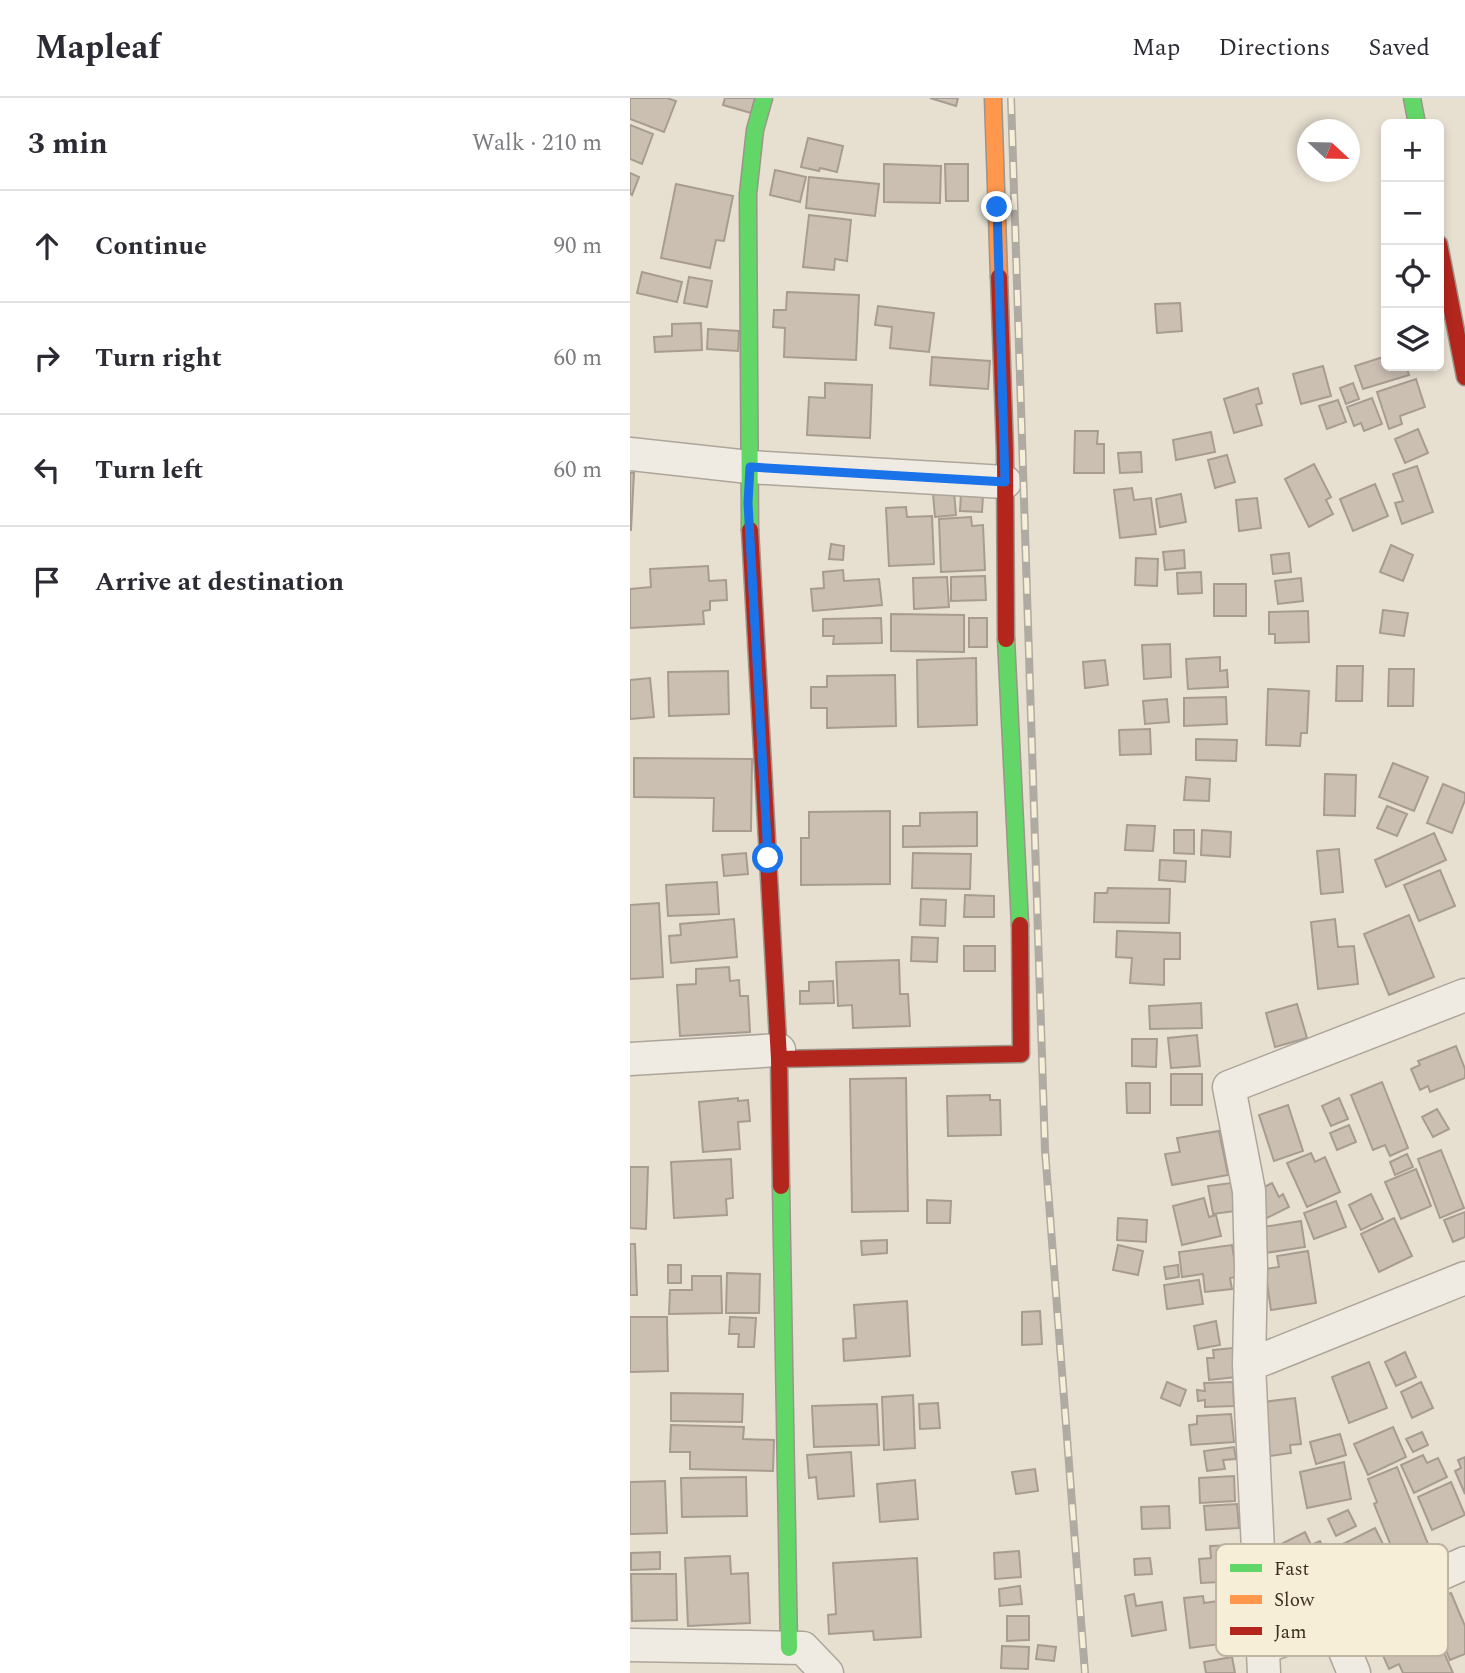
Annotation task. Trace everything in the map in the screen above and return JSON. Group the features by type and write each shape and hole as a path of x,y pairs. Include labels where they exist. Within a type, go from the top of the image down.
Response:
{"main road":[{"path":"764,98 755,130 748,194 751,387 748,503 779,1054 789,1648"},
{"path":"779,1054 1021,1054 1021,948 1006,652 1005,482 993,98"},
{"path":"1412,98 1416,119"},
{"path":"1439,245 1465,377"}],"street":[{"path":"630,454 750,467 1005,482"},
{"path":"1257,1544 1249,1366 1249,1191 1229,1087 1465,995"},
{"path":"630,1059 779,1054"},
{"path":"1249,1366 1465,1278"},
{"path":"1448,1571 1465,1563"},
{"path":"630,1645 803,1648 827,1673"},
{"path":"1347,1656 1354,1673"}],"building":[{"path":"630,98 667,98 676,101 664,132 630,119"},
{"path":"725,98 755,98 751,113 723,105"},
{"path":"930,98 958,98 956,106"},
{"path":"630,125 653,134 642,164 630,159"},
{"path":"808,138 843,146 837,172 801,167"},
{"path":"884,164 941,166 940,203 884,202"},
{"path":"945,164 968,164 968,201 946,201"},
{"path":"775,170 806,177 800,202 770,195"},
{"path":"630,173 639,177 632,195 630,194"},
{"path":"809,177 879,184 875,216 806,208"},
{"path":"676,184 733,196 724,241 716,240 710,268 661,258"},
{"path":"809,215 851,220 847,261 835,259 834,270 803,267"},
{"path":"642,272 682,282 677,302 637,293"},
{"path":"689,277 712,281 707,307 684,303"},
{"path":"787,292 859,295 856,360 784,357 785,328 773,327 774,310 786,310"},
{"path":"1180,303 1182,331 1157,333 1155,304"},
{"path":"878,306 934,313 929,352 890,348 892,327 875,325"},
{"path":"701,323 702,350 655,352 654,337 672,336 672,324"},
{"path":"708,329 739,331 738,351 707,349"},
{"path":"932,357 990,361 988,389 930,385"},
{"path":"1381,358 1381,371 1408,371 1409,375 1363,389 1355,366"},
{"path":"1323,366 1331,396 1301,404 1293,374"},
{"path":"1416,379 1425,407 1400,416 1402,424 1389,429 1377,392"},
{"path":"825,383 872,385 870,438 807,435 809,397 825,398"},
{"path":"1353,383 1359,399 1346,404 1340,388"},
{"path":"1258,388 1262,403 1256,405 1262,425 1234,433 1224,399"},
{"path":"1372,398 1382,424 1364,431 1361,423 1354,426 1347,407"},
{"path":"1338,400 1346,422 1327,429 1319,406"},
{"path":"1418,429 1428,453 1405,463 1395,439"},
{"path":"1075,431 1098,431 1097,444 1104,444 1104,473 1074,473"},
{"path":"1211,432 1215,452 1176,460 1173,440"},
{"path":"1141,452 1142,472 1120,473 1118,453"},
{"path":"1227,455 1235,482 1215,488 1208,460"},
{"path":"1314,464 1331,497 1326,500 1333,514 1309,527 1285,479"},
{"path":"1417,466 1433,512 1402,524 1395,503 1403,501 1393,474"},
{"path":"630,473 634,473 631,530 630,530"},
{"path":"1375,484 1388,516 1353,531 1340,499"},
{"path":"1132,488 1134,500 1151,498 1156,534 1120,538 1114,490"},
{"path":"954,492 956,515 935,517 933,494"},
{"path":"961,494 983,495 982,512 960,511"},
{"path":"1181,494 1186,522 1160,527 1156,499"},
{"path":"1257,498 1261,528 1239,531 1236,500"},
{"path":"906,507 907,517 932,516 934,564 889,566 886,508"},
{"path":"971,517 972,526 983,525 985,570 941,572 939,519"},
{"path":"831,544 844,546 843,560 829,559"},
{"path":"1391,545 1413,555 1403,581 1380,572"},
{"path":"1184,550 1185,568 1165,570 1163,552"},
{"path":"1289,553 1291,572 1273,574 1271,555"},
{"path":"1136,558 1158,559 1157,586 1135,585"},
{"path":"708,566 709,581 726,580 727,600 710,601 710,610 703,611 704,624 630,628 630,589 651,587 650,569"},
{"path":"843,570 844,581 879,579 882,605 813,611 811,589 824,588 823,572"},
{"path":"1201,572 1202,593 1178,594 1177,573"},
{"path":"985,576 986,600 951,601 951,577"},
{"path":"947,577 949,607 914,609 913,578"},
{"path":"1301,578 1303,601 1278,604 1275,581"},
{"path":"1214,584 1246,584 1246,616 1214,616"},
{"path":"1383,610 1408,613 1404,636 1380,633"},
{"path":"1308,611 1309,642 1275,643 1275,634 1269,634 1269,612"},
{"path":"891,614 964,615 964,652 891,651"},
{"path":"881,618 882,643 833,644 834,636 823,636 823,619"},
{"path":"969,618 987,618 987,647 969,647"},
{"path":"1170,644 1171,677 1144,679 1142,645"},
{"path":"1220,657 1220,671 1227,670 1228,687 1188,689 1186,659"},
{"path":"976,658 977,725 918,727 917,660"},
{"path":"1105,660 1108,685 1085,688 1083,662"},
{"path":"1337,666 1363,666 1362,701 1336,701"},
{"path":"1389,669 1414,669 1413,706 1388,706"},
{"path":"728,671 729,714 669,716 668,672"},
{"path":"895,675 896,726 827,728 827,708 811,708 811,687 827,687 827,676"},
{"path":"650,678 654,717 630,719 630,680"},
{"path":"1268,689 1309,691 1307,733 1301,733 1300,746 1266,745"},
{"path":"1226,697 1227,724 1184,726 1184,698"},
{"path":"1167,699 1169,722 1145,724 1143,701"},
{"path":"1150,729 1151,754 1120,755 1119,730"},
{"path":"1196,739 1237,740 1236,761 1196,760"},
{"path":"634,758 752,759 751,831 713,831 714,798 634,797"},
{"path":"1393,763 1428,777 1414,811 1379,797"},
{"path":"1325,774 1356,775 1355,816 1324,815"},
{"path":"1186,777 1210,779 1209,801 1184,800"},
{"path":"1443,784 1465,793 1465,800 1452,833 1427,823"},
{"path":"1387,806 1407,814 1397,836 1377,828"},
{"path":"890,811 890,884 801,885 801,838 809,838 809,812"},
{"path":"977,812 977,846 903,847 903,826 920,826 920,813"},
{"path":"1127,825 1155,826 1153,851 1125,850"},
{"path":"1174,830 1194,830 1194,854 1174,853"},
{"path":"1202,830 1231,832 1230,857 1201,855"},
{"path":"1434,833 1446,860 1386,887 1375,860"},
{"path":"1339,849 1343,892 1321,894 1317,851"},
{"path":"746,853 748,874 724,876 722,855"},
{"path":"913,853 971,854 970,889 912,888"},
{"path":"1160,860 1186,861 1185,882 1159,880"},
{"path":"1440,870 1455,906 1419,921 1404,885"},
{"path":"717,882 719,914 668,916 666,885"},
{"path":"1108,888 1170,889 1169,923 1094,922 1095,893 1107,893"},
{"path":"965,895 994,896 994,917 964,917"},
{"path":"921,899 946,900 945,926 920,925"},
{"path":"659,903 663,977 630,979 630,905"},
{"path":"1409,915 1434,977 1389,995 1364,934"},
{"path":"734,919 737,957 671,963 669,936 681,935 680,924"},
{"path":"1335,919 1338,947 1354,946 1358,984 1318,989 1311,922"},
{"path":"1117,931 1180,933 1180,959 1164,959 1164,985 1130,983 1132,958 1116,957"},
{"path":"912,937 938,938 937,962 911,961"},
{"path":"964,946 995,946 995,971 964,971"},
{"path":"899,960 900,994 908,994 910,1026 853,1028 852,1005 838,1006 836,962"},
{"path":"729,967 730,981 739,980 740,996 748,996 750,1032 680,1036 677,985 696,984 696,969"},
{"path":"833,981 834,1003 800,1004 800,991 809,991 809,982"},
{"path":"1201,1003 1202,1028 1150,1029 1149,1006"},
{"path":"1297,1004 1307,1038 1275,1047 1266,1013"},
{"path":"1197,1035 1200,1066 1171,1068 1168,1038"},
{"path":"1132,1039 1157,1039 1156,1067 1132,1066"},
{"path":"1456,1046 1465,1069 1465,1078 1430,1092 1428,1086 1420,1090 1411,1069 1420,1065 1418,1061"},
{"path":"1171,1074 1202,1074 1202,1105 1171,1105"},
{"path":"906,1078 908,1211 852,1212 850,1079"},
{"path":"1382,1082 1408,1148 1390,1156 1385,1145 1373,1150 1351,1095"},
{"path":"1126,1083 1150,1083 1150,1113 1127,1113"},
{"path":"990,1095 990,1100 1000,1100 1001,1135 948,1136 947,1096"},
{"path":"738,1098 738,1101 748,1100 750,1121 738,1122 740,1149 703,1152 699,1102"},
{"path":"1339,1098 1348,1119 1331,1126 1322,1106"},
{"path":"1288,1105 1303,1151 1274,1161 1259,1115"},
{"path":"1437,1109 1449,1129 1433,1137 1422,1117"},
{"path":"1349,1125 1356,1142 1337,1150 1330,1133"},
{"path":"1219,1131 1228,1175 1172,1185 1165,1154 1180,1152 1177,1138"},
{"path":"1441,1150 1464,1208 1440,1218 1418,1159"},
{"path":"1311,1153 1315,1162 1325,1157 1340,1192 1307,1207 1287,1163"},
{"path":"1407,1154 1413,1167 1395,1175 1390,1162"},
{"path":"731,1159 733,1198 726,1199 727,1215 674,1218 671,1162"},
{"path":"630,1167 648,1167 646,1229 630,1228"},
{"path":"1416,1169 1431,1206 1401,1219 1385,1182"},
{"path":"1231,1183 1236,1211 1213,1214 1208,1186"},
{"path":"1272,1183 1279,1197 1283,1194 1289,1207 1267,1218 1255,1192"},
{"path":"1371,1194 1383,1219 1361,1230 1349,1205"},
{"path":"1204,1198 1209,1217 1216,1215 1221,1236 1182,1245 1173,1206"},
{"path":"927,1200 951,1201 950,1223 927,1223"},
{"path":"1336,1201 1346,1227 1314,1239 1304,1213"},
{"path":"1465,1212 1465,1237 1453,1242 1444,1220"},
{"path":"1118,1218 1147,1220 1146,1242 1117,1240"},
{"path":"1394,1218 1412,1256 1379,1272 1361,1234"},
{"path":"1301,1221 1305,1247 1266,1253 1263,1227"},
{"path":"887,1240 887,1253 862,1255 861,1241"},
{"path":"630,1244 635,1244 637,1295 630,1295"},
{"path":"1118,1245 1143,1251 1138,1275 1113,1270"},
{"path":"1232,1245 1237,1277 1230,1278 1232,1289 1205,1292 1203,1274 1182,1277 1179,1252"},
{"path":"1308,1251 1316,1303 1271,1310 1265,1269 1279,1267 1277,1256"},
{"path":"668,1265 681,1265 681,1283 668,1283"},
{"path":"1178,1265 1179,1277 1166,1279 1164,1267"},
{"path":"727,1273 760,1274 759,1313 726,1313"},
{"path":"692,1276 721,1276 722,1313 669,1314 670,1290 692,1290"},
{"path":"1199,1280 1203,1304 1167,1309 1164,1285"},
{"path":"907,1301 910,1356 844,1361 843,1339 856,1338 854,1305"},
{"path":"1040,1311 1042,1344 1022,1345 1022,1312"},
{"path":"630,1317 667,1317 668,1371 630,1372"},
{"path":"730,1317 756,1318 754,1347 738,1347 739,1334 729,1334"},
{"path":"1216,1321 1220,1345 1198,1349 1194,1326"},
{"path":"1233,1348 1236,1377 1209,1380 1207,1358 1214,1358 1213,1350"},
{"path":"1405,1352 1416,1377 1396,1386 1385,1362"},
{"path":"1369,1362 1387,1408 1349,1423 1332,1377"},
{"path":"1167,1382 1186,1390 1180,1406 1161,1398"},
{"path":"1233,1382 1234,1406 1205,1407 1205,1400 1198,1401 1197,1390 1205,1391 1204,1383"},
{"path":"1421,1382 1433,1408 1412,1418 1401,1392"},
{"path":"671,1393 743,1394 742,1422 671,1421"},
{"path":"913,1395 915,1448 884,1450 882,1397"},
{"path":"1295,1398 1301,1444 1290,1445 1291,1453 1270,1456 1263,1402"},
{"path":"938,1403 940,1428 920,1429 919,1404"},
{"path":"877,1404 879,1445 814,1447 812,1406"},
{"path":"1231,1414 1234,1442 1191,1445 1189,1425 1197,1424 1197,1416"},
{"path":"671,1425 744,1427 743,1439 774,1440 773,1471 690,1469 690,1452 670,1452"},
{"path":"1393,1427 1406,1457 1368,1475 1354,1444"},
{"path":"1422,1432 1428,1445 1413,1452 1406,1439"},
{"path":"1340,1434 1346,1455 1316,1464 1310,1442"},
{"path":"1234,1447 1236,1459 1223,1460 1225,1469 1207,1471 1204,1451"},
{"path":"851,1452 854,1496 818,1499 816,1477 809,1478 807,1455"},
{"path":"1423,1455 1427,1463 1438,1458 1447,1477 1414,1493 1401,1465"},
{"path":"1465,1457 1465,1494 1455,1471 1461,1468 1458,1460"},
{"path":"1344,1462 1351,1499 1307,1508 1300,1472"},
{"path":"1397,1467 1428,1544 1390,1544 1374,1504 1377,1502 1368,1479"},
{"path":"1035,1469 1038,1491 1016,1494 1012,1472"},
{"path":"1234,1476 1235,1501 1200,1503 1199,1478"},
{"path":"746,1477 747,1516 682,1517 681,1478"},
{"path":"915,1480 918,1519 880,1522 877,1484"},
{"path":"665,1481 667,1533 630,1534 630,1482"},
{"path":"1451,1482 1465,1515 1432,1530 1418,1497"},
{"path":"1237,1504 1239,1528 1206,1530 1204,1506"},
{"path":"1169,1506 1170,1528 1142,1529 1141,1507"},
{"path":"1348,1510 1356,1526 1336,1536 1328,1519"},
{"path":"1375,1528 1383,1544 1343,1544"},
{"path":"1305,1532 1311,1544 1281,1544"},
{"path":"1210,1546 1216,1546 1216,1582 1201,1583 1199,1559 1211,1558"},
{"path":"1019,1551 1021,1577 995,1579 994,1553"},
{"path":"660,1552 660,1569 631,1570 631,1553"},
{"path":"730,1556 731,1574 748,1573 750,1623 688,1626 685,1558"},
{"path":"917,1558 921,1637 874,1640 873,1631 829,1634 828,1615 836,1614 833,1563"},
{"path":"1150,1558 1152,1574 1135,1575 1134,1559"},
{"path":"631,1574 676,1574 677,1620 632,1621"},
{"path":"1020,1586 1022,1604 1000,1606 999,1589"},
{"path":"1451,1593 1465,1626 1465,1654 1450,1660 1448,1655 1448,1594"},
{"path":"1134,1594 1136,1606 1162,1602 1166,1630 1132,1636 1125,1596"},
{"path":"1203,1596 1204,1603 1216,1601 1216,1645 1190,1648 1184,1598"},
{"path":"1007,1616 1029,1616 1029,1640 1007,1641"},
{"path":"1038,1645 1056,1647 1054,1661 1036,1659"},
{"path":"1002,1646 1029,1647 1028,1669 1001,1668"},
{"path":"1383,1656 1446,1656 1453,1673 1403,1673 1399,1664 1389,1669"},
{"path":"1232,1657 1235,1673 1206,1673 1204,1662"}],"railway":[{"path":"1011,98 1045,1150 1085,1673"}],"traffic: fast":[{"path":"750,530 748,194 755,130 764,98"},
{"path":"1412,98 1416,119"},
{"path":"1006,639 1020,925"},
{"path":"781,1186 789,1648"}],"traffic: slow":[{"path":"993,98 999,277"}],"traffic: jam":[{"path":"1439,245 1465,377"},
{"path":"999,277 1005,452 1006,639"},
{"path":"750,530 779,1059"},
{"path":"781,1186 779,1059 1021,1054 1020,925"}],"route":[{"path":"768,858 748,503 750,467 1005,482 997,207"}]}
